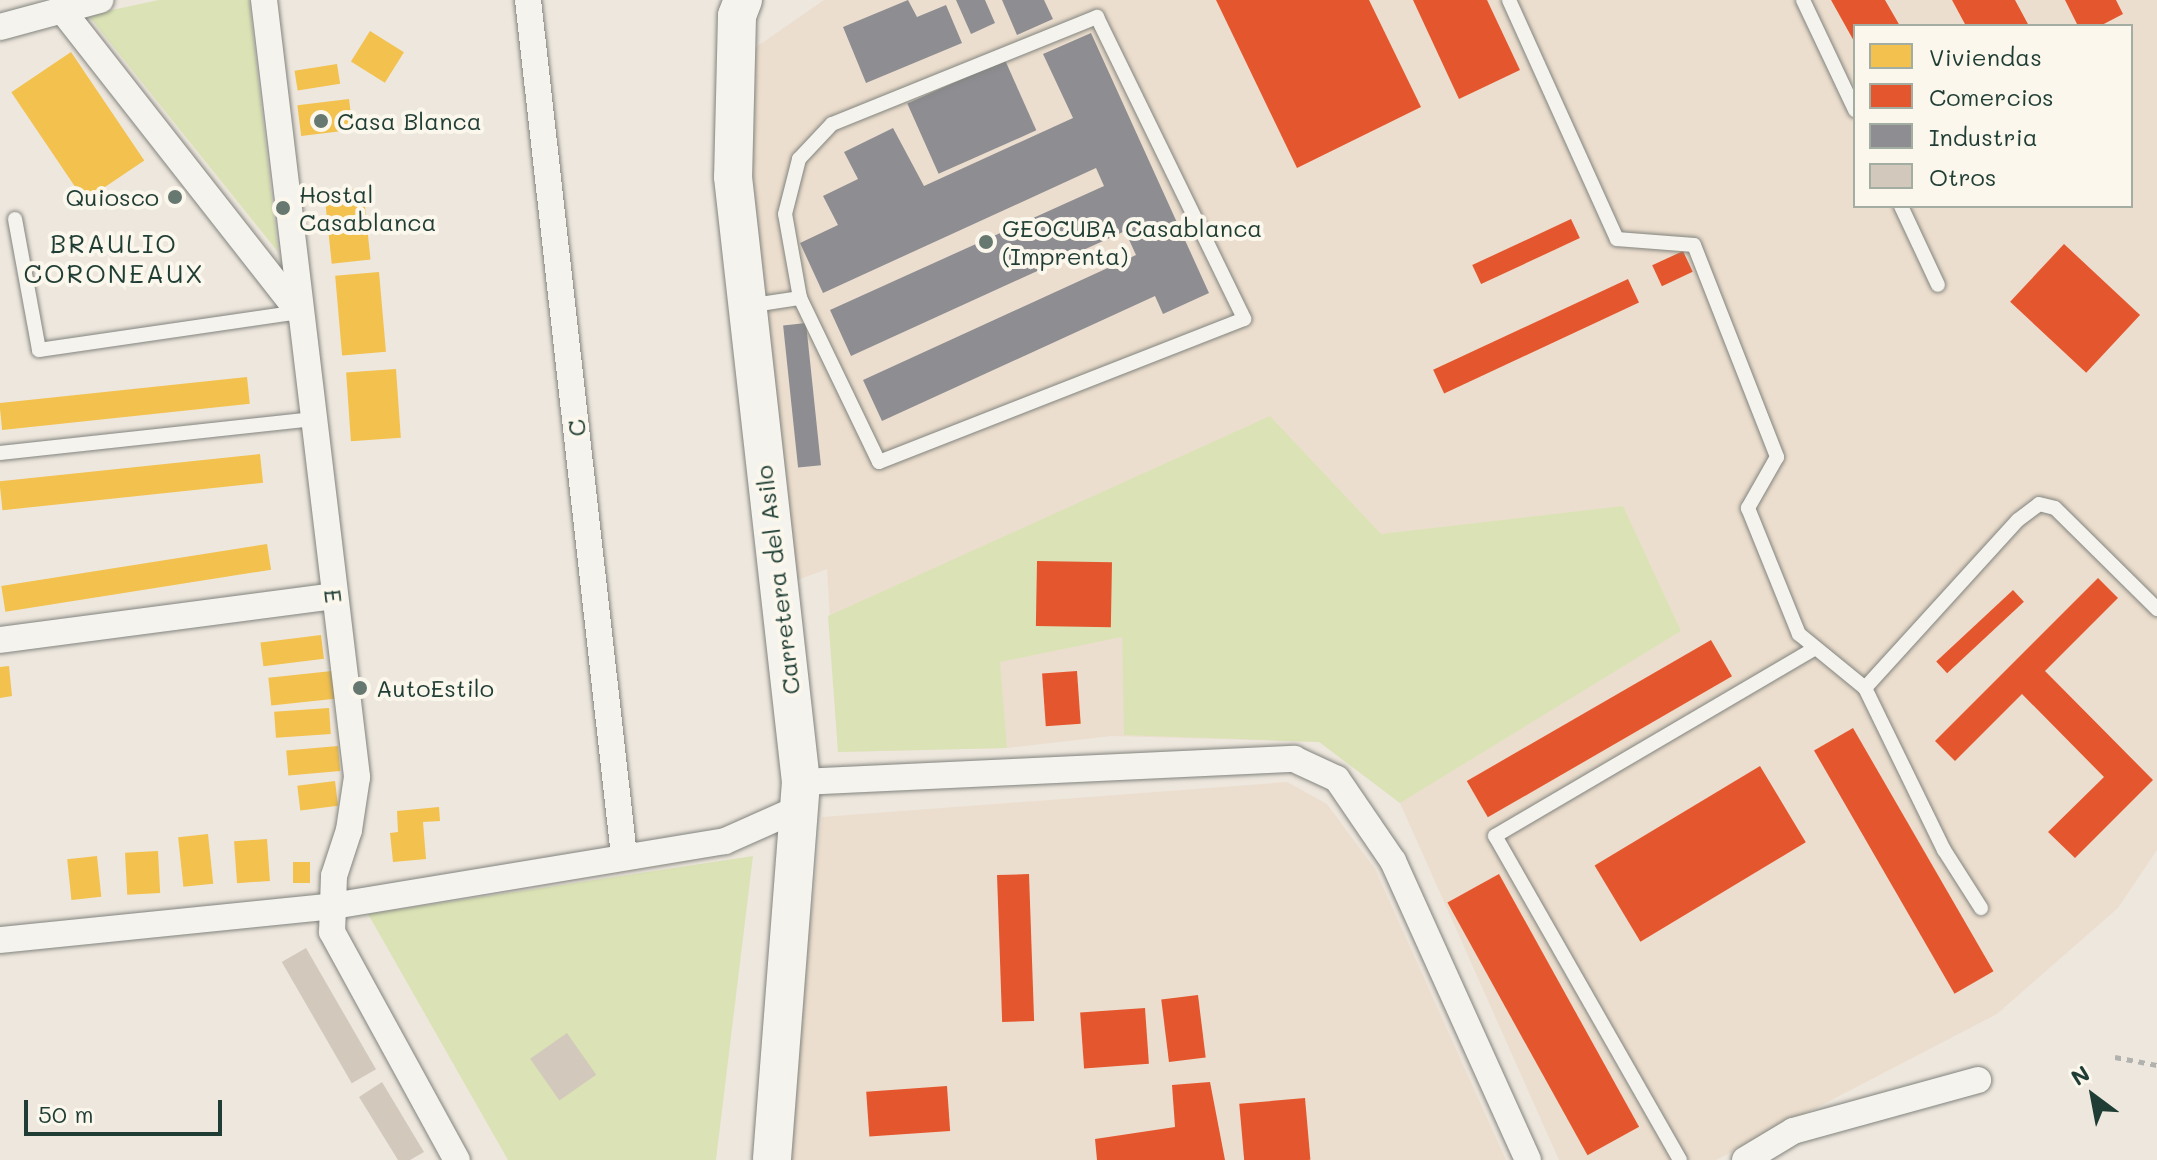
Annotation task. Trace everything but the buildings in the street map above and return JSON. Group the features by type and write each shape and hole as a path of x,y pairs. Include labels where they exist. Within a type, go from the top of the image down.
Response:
{"street":[{"path":"0,27 100,0"},
{"name":"E","path":"264,0 311,419 357,777 349,830 334,876 332,932 457,1160"},
{"name":"C","path":"528,0 624,856"},
{"name":"Carretera del Asilo","path":"743,0 737,16 733,177 800,795 772,1160"},
{"path":"62,10 299,312"},
{"path":"0,640 334,596"},
{"path":"0,940 333,906 725,841 800,795 1294,759 1337,779 1393,861 1528,1160"},
{"path":"1745,1160 1793,1131 1978,1080"}],"lane":[{"path":"1509,0 1617,239 1694,245 1777,457 1748,508 1799,634 1865,688 1944,850 1981,908"},
{"path":"1803,0 1853,106"},
{"path":"1097,17 1244,319 879,462 800,298 785,214 799,159 832,124 1097,17"},
{"path":"1902,208 1938,285"},
{"path":"15,219 39,350 299,312"},
{"path":"747,306 800,298"},
{"path":"0,453 311,419"},
{"path":"1865,688 2018,520 2039,504 2055,508 2157,609"},
{"path":"1680,1160 1495,836 1815,648"}],"path":[{"path":"2115,1057 2157,1065"}],"shaded area":[{"path":"824,0 2157,0 2157,850 2118,908 1997,1014 1716,1160 1559,1160 1400,803 1320,742 1112,736 1007,748 838,752 827,569 778,587 736,61"},
{"path":"1287,782 1327,804 1375,869 1506,1160 784,1160 822,817"}],"green space":[{"path":"159,0 249,0 278,252 88,15"},
{"path":"1270,416 1381,534 1623,506 1681,631 1400,803 1319,742 1124,735 1122,637 1000,662 1007,748 838,752 828,616"},
{"path":"753,856 716,1160 508,1160 368,914"}],"place":[{"name":"Casa Blanca","path":"321,121"},
{"name":"Quiosco","path":"175,197"},
{"name":"Hostal Casablanca","path":"283,208"},
{"name":"GEOCUBA Casablanca (Imprenta)","path":"986,242"},
{"name":"AutoEstilo","path":"360,688"}],"district":[{"name":"BRAULIO CORONEAUX","path":"114,259"}]}
